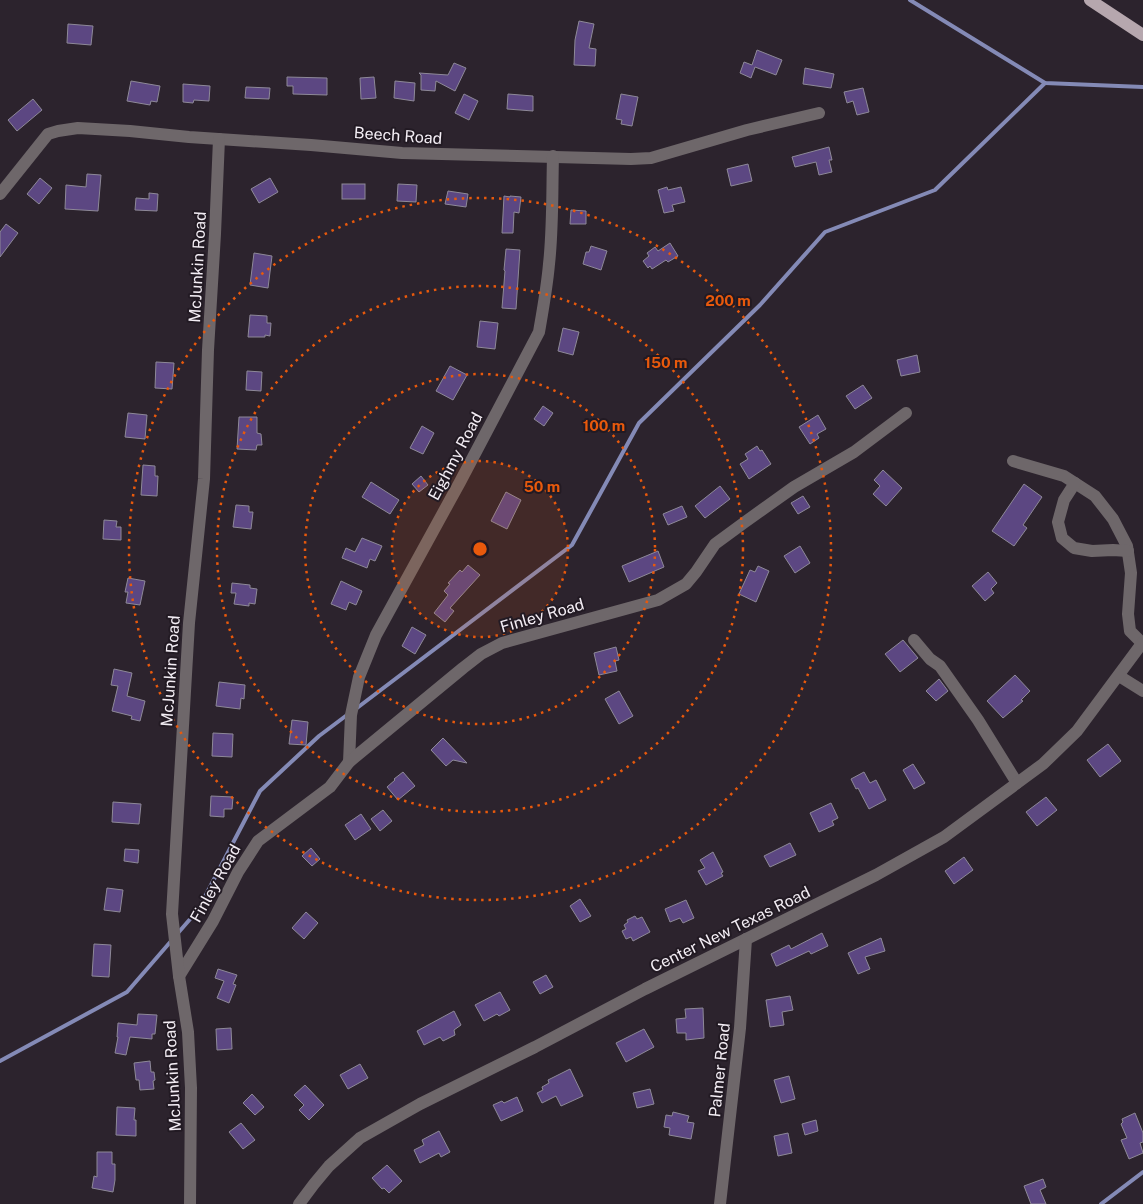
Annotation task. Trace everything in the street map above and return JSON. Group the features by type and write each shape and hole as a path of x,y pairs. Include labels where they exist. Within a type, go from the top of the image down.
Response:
{"main road":[{"path":"1090,0 1143,35"}],"street":[{"name":"Beech Road","path":"0,194 48,134 78,128 402,153 631,159 651,158 747,130 818,114"},
{"name":"McJunkin Road","path":"190,1204 191,1088 188,1032 172,914 189,623 204,479 208,350 220,139"},
{"name":"Eighmy Road","path":"349,762 351,714 359,677 376,635 539,332 550,264 553,156"},
{"name":"Finley Road","path":"179,976 213,921 238,872 258,841 330,787 349,762 481,654 502,642 658,600 686,584 715,544 794,487 854,452 906,413"},
{"path":"1013,461 1064,476 1095,496 1114,519 1128,551 1131,573 1128,614 1130,631 1143,643"},
{"path":"1075,483 1064,500 1058,522 1062,538 1074,548 1092,551 1128,551"},
{"path":"914,640 930,659 940,666 978,720 1017,783"},
{"name":"Center New Texas Road","path":"299,1204 329,1166 360,1138 420,1104 876,875 944,837 1043,764 1077,731 1143,643"},
{"path":"1119,676 1143,691"},
{"name":"Palmer Road","path":"720,1204 740,1028 746,939"}],"building":[{"path":"579,21 594,24 589,48 596,49 595,66 574,65 575,40"},
{"path":"68,24 93,26 91,45 67,43"},
{"path":"757,50 782,60 776,75 755,67 751,78 740,73 744,62 752,65"},
{"path":"454,63 466,68 455,91 436,81 435,91 421,90 421,75 419,73 448,75"},
{"path":"805,68 834,74 831,88 803,84"},
{"path":"287,77 327,78 327,95 293,94 293,86 287,86"},
{"path":"374,77 376,98 361,99 360,78"},
{"path":"131,81 160,86 157,102 151,101 150,105 127,101"},
{"path":"395,81 415,83 414,101 394,98"},
{"path":"183,84 210,86 209,101 194,100 193,103 183,102"},
{"path":"246,87 270,88 269,99 245,98"},
{"path":"863,88 869,112 857,115 853,101 847,103 844,92"},
{"path":"464,94 478,101 469,120 455,113"},
{"path":"508,94 533,96 533,111 507,109"},
{"path":"621,94 638,97 632,126 621,124 622,120 616,119"},
{"path":"33,99 42,110 17,131 8,120"},
{"path":"829,147 832,160 829,160 832,172 819,175 816,162 795,167 792,157"},
{"path":"748,164 752,181 731,186 727,169"},
{"path":"87,174 101,175 98,211 65,209 66,185 86,187"},
{"path":"40,178 52,188 39,204 27,194"},
{"path":"270,178 278,192 259,203 251,189"},
{"path":"342,184 365,184 365,199 342,199"},
{"path":"398,184 417,185 416,202 397,201"},
{"path":"667,187 668,190 681,187 685,202 672,205 674,211 664,213 658,190"},
{"path":"448,191 468,194 466,207 445,204"},
{"path":"149,193 158,194 157,211 135,210 136,198 149,199"},
{"path":"504,196 521,197 519,213 514,212 513,233 502,233"},
{"path":"571,210 586,211 586,224 570,224"},
{"path":"6,224 18,233 0,257 0,232"},
{"path":"670,243 678,256 668,262 666,260 652,269 650,266 648,268 643,261 649,256 647,253 655,247 658,251"},
{"path":"591,246 607,251 601,270 583,264 586,252 589,252"},
{"path":"506,249 520,250 516,309 502,308"},
{"path":"254,253 272,256 268,288 250,285"},
{"path":"250,315 267,316 267,323 271,323 270,336 248,337"},
{"path":"480,321 498,323 495,349 477,347"},
{"path":"563,328 579,332 573,355 558,351"},
{"path":"917,355 920,372 901,376 897,360"},
{"path":"156,362 174,363 172,389 155,388"},
{"path":"450,366 467,375 453,400 436,391"},
{"path":"247,371 262,372 261,391 246,390"},
{"path":"863,385 872,398 855,409 846,396"},
{"path":"543,406 553,413 544,426 534,419"},
{"path":"128,413 147,415 145,439 125,437"},
{"path":"818,415 826,429 817,434 819,438 810,444 799,427"},
{"path":"239,417 257,417 257,433 261,434 262,445 257,445 256,450 237,449"},
{"path":"422,426 434,433 423,454 410,448"},
{"path":"757,446 771,464 749,479 740,464 748,459 745,454"},
{"path":"143,465 155,466 155,476 158,476 157,496 141,495"},
{"path":"883,470 902,488 886,506 873,494 880,486 874,480"},
{"path":"421,476 428,485 419,492 412,484"},
{"path":"371,482 399,500 390,514 362,497"},
{"path":"1024,484 1042,497 1023,525 1027,528 1014,546 992,531"},
{"path":"720,486 730,499 705,518 695,506"},
{"path":"506,492 521,500 507,529 491,521"},
{"path":"803,496 810,507 798,514 791,503"},
{"path":"236,505 249,506 249,512 253,512 251,529 233,527"},
{"path":"682,506 687,517 668,525 663,514"},
{"path":"104,520 117,521 116,527 121,527 121,540 103,539"},
{"path":"362,538 382,546 375,561 370,559 367,568 342,558 346,548 355,552"},
{"path":"800,546 810,563 795,573 784,556"},
{"path":"658,551 664,567 629,582 622,566"},
{"path":"468,565 480,575 450,608 454,611 445,622 434,613 448,595 444,591 450,584 448,583 460,570 462,572"},
{"path":"758,566 769,571 756,602 739,594 750,570 755,572"},
{"path":"988,572 997,583 991,589 994,593 985,601 972,586"},
{"path":"128,578 145,581 140,605 126,603 128,592 125,592"},
{"path":"341,581 362,591 356,605 349,602 346,610 331,604"},
{"path":"232,583 250,585 250,588 257,589 255,604 249,603 249,606 234,604 236,593 231,593"},
{"path":"412,627 426,635 415,654 402,646"},
{"path":"903,640 918,658 900,672 885,654"},
{"path":"616,647 619,660 615,661 617,671 599,675 594,653"},
{"path":"114,669 132,673 127,696 145,701 140,721 131,719 132,716 112,711 118,686 111,685"},
{"path":"1015,675 1030,691 1021,700 1023,701 1003,718 987,701"},
{"path":"939,679 948,691 936,701 926,691"},
{"path":"219,682 245,685 244,699 241,698 240,709 216,706"},
{"path":"619,691 633,716 619,724 605,699"},
{"path":"292,720 308,722 306,745 289,744"},
{"path":"213,733 233,734 232,757 212,756"},
{"path":"443,738 467,763 453,760 446,766 431,750"},
{"path":"1108,744 1121,761 1100,777 1087,760"},
{"path":"913,764 925,783 914,789 903,770"},
{"path":"403,772 415,786 398,800 387,787"},
{"path":"864,772 870,783 876,780 886,800 869,809 851,779"},
{"path":"211,796 233,797 232,809 224,809 224,817 210,816"},
{"path":"1046,797 1057,810 1037,826 1026,812"},
{"path":"113,802 141,804 139,824 112,822"},
{"path":"831,803 838,818 832,821 834,825 819,832 810,813"},
{"path":"383,810 392,821 380,831 371,819"},
{"path":"361,814 371,829 355,840 345,825"},
{"path":"790,843 796,855 770,867 764,856"},
{"path":"311,848 320,859 312,866 302,856"},
{"path":"125,849 139,850 138,863 124,861"},
{"path":"713,852 723,872 721,873 723,876 706,885 698,871 705,868 700,860"},
{"path":"964,857 973,870 954,884 945,871"},
{"path":"107,888 123,890 120,912 104,910"},
{"path":"580,899 591,916 580,922 570,906"},
{"path":"686,900 694,918 683,923 680,918 670,922 665,909"},
{"path":"306,912 318,923 304,939 292,928"},
{"path":"635,916 637,919 642,917 650,932 633,941 631,937 626,939 622,931 626,929 624,925 628,922 627,920"},
{"path":"822,933 828,946 811,954 809,951 776,966 771,954 789,945 791,949"},
{"path":"881,938 885,951 865,957 870,969 858,974 848,953"},
{"path":"94,944 111,945 109,977 92,976"},
{"path":"218,969 237,975 233,984 236,985 229,1003 217,998 224,981 215,978"},
{"path":"546,975 553,987 540,994 533,982"},
{"path":"500,992 510,1010 484,1021 475,1005"},
{"path":"790,996 793,1010 782,1012 784,1025 770,1027 766,1000"},
{"path":"703,1008 704,1038 686,1040 686,1033 677,1033 676,1019 686,1018 685,1009"},
{"path":"454,1011 461,1025 454,1030 455,1035 443,1041 440,1037 424,1045 417,1031"},
{"path":"138,1014 157,1015 155,1034 152,1034 152,1039 130,1037 126,1055 115,1053 118,1023 137,1025"},
{"path":"231,1028 232,1049 217,1050 216,1029"},
{"path":"644,1029 654,1047 626,1062 616,1043"},
{"path":"150,1061 151,1072 154,1072 154,1089 140,1090 139,1080 136,1080 134,1063"},
{"path":"360,1064 368,1078 348,1089 340,1075"},
{"path":"570,1069 583,1096 561,1106 556,1096 542,1103 537,1093 543,1090 542,1087 549,1083 548,1080"},
{"path":"789,1076 795,1099 781,1103 774,1080"},
{"path":"305,1085 324,1105 309,1120 299,1110 304,1105 294,1095"},
{"path":"650,1089 654,1104 637,1108 633,1093"},
{"path":"252,1094 264,1107 255,1115 243,1103"},
{"path":"517,1097 523,1111 501,1121 493,1105 502,1101 504,1103"},
{"path":"117,1107 135,1108 136,1136 116,1135"},
{"path":"673,1112 689,1116 687,1122 694,1123 691,1139 669,1135 670,1128 664,1127 666,1115 672,1116"},
{"path":"1135,1113 1143,1133 1143,1142 1140,1143 1143,1153 1129,1159 1121,1140 1127,1138 1121,1124 1123,1122 1122,1119"},
{"path":"816,1120 818,1131 805,1135 802,1124"},
{"path":"241,1123 255,1140 243,1149 229,1132"},
{"path":"439,1131 450,1152 441,1157 439,1153 420,1163 414,1150 424,1145 422,1140"},
{"path":"788,1133 792,1153 778,1156 774,1136"},
{"path":"97,1152 112,1152 112,1164 115,1164 113,1192 92,1188 94,1176 97,1177"},
{"path":"387,1165 402,1181 389,1193 384,1188 382,1189 372,1178"},
{"path":"1043,1179 1046,1187 1040,1190 1046,1204 1031,1204 1024,1186"}],"waterway":[{"path":"910,0 1045,83 1143,87"},
{"path":"357,708 572,545 639,423 760,305 825,232 935,190 1045,83"},
{"path":"178,933 198,910 260,791 319,736 347,715"},
{"path":"0,1061 127,992 172,940"},
{"path":"1101,1204 1143,1172"}]}
